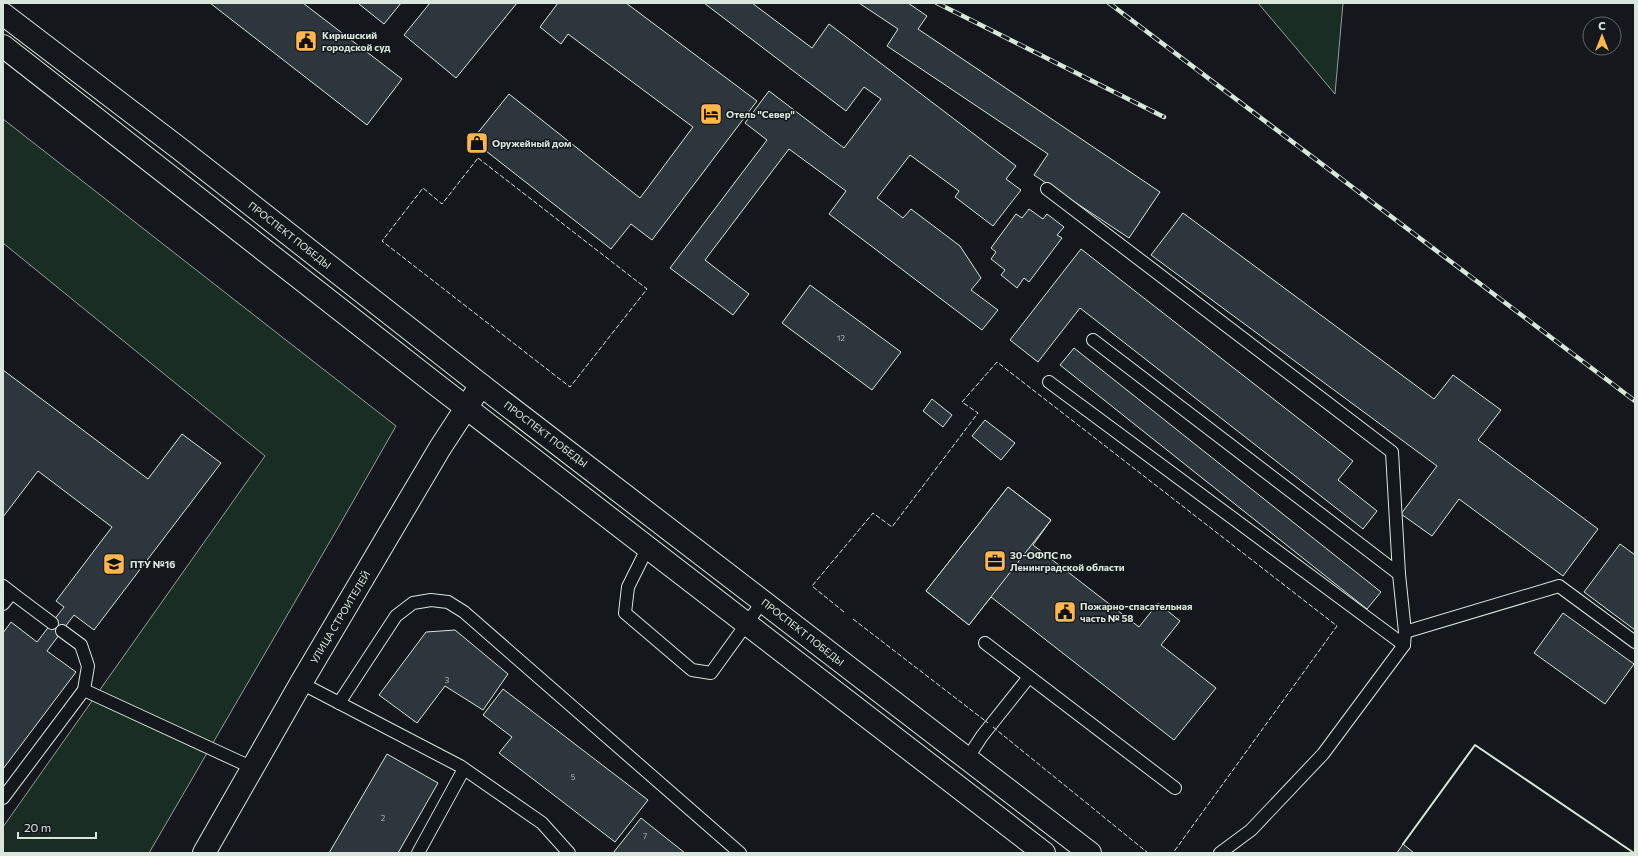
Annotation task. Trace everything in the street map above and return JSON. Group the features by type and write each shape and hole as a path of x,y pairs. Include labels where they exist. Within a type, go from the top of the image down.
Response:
{"main road":[{"name":"ПРОСПЕКТ ПОБЕДЫ","path":"3,14 180,149 481,385 1090,853"},
{"path":"3,46 466,407 1044,853"},
{"name":"УЛИЦА СТРОИТЕЛЕЙ","path":"204,853 301,683 440,448 481,385"}],"lane":[{"path":"1047,189 1392,452 1399,574 1405,632 1404,645 1323,754 1251,830 1220,853"},
{"path":"1093,340 1399,574"},
{"path":"1049,382 1404,645"},
{"path":"648,547 628,587 625,612 692,670 711,673 763,601"},
{"path":"1405,632 1559,586 1635,642"},
{"path":"3,604 8,589 52,623"},
{"path":"339,702 396,616 413,603 431,600 448,602 464,612 740,853"},
{"path":"3,798 84,690 88,666 81,645 62,631"},
{"path":"985,643 1174,788"},
{"path":"967,759 982,736 1029,677"},
{"path":"301,683 464,769 542,823 569,853"},
{"path":"84,690 253,768"},
{"path":"418,853 464,769"}],"green space":[{"path":"1258,3 1343,3 1335,94"},
{"path":"3,119 396,426 149,853 3,853 3,827 265,456 3,243"}],"building":[{"name":"Киришский городской суд","path":"210,3 303,3 402,79 367,125"},
{"path":"401,3 384,24 359,4"},
{"path":"430,3 517,3 456,78 404,35"},
{"name":"Отель \"Север\"","path":"558,3 626,3 757,101 652,240 631,224 611,249 472,140 509,94 640,198 693,127 568,34 561,44 540,27"},
{"path":"704,3 752,3 812,48 829,24 1016,166 1006,179 1021,190 993,226 955,197 959,191 910,155 877,198 903,218 911,209 960,246 981,278 971,290 998,310 982,330 829,214 846,191 789,149 705,260 749,294 733,315 670,268 767,140 745,123 769,91 844,148 881,99 864,87 846,111"},
{"path":"859,3 908,3 927,16 918,29 1160,192 1129,238 1034,175 1048,154 887,46 898,29"},
{"path":"1029,209 1043,219 1047,214 1064,227 1057,235 1062,238 1029,282 1024,278 1017,288 1001,275 1005,270 991,259 996,252 991,248 1016,214 1022,218"},
{"path":"1183,213 1434,399 1453,375 1501,410 1478,440 1598,529 1563,576 1459,499 1432,536 1401,514 1437,466 1151,255"},
{"path":"1081,249 1353,461 1338,480 1377,511 1363,529 1080,308 1038,362 1010,340"},
{"path":"810,285 901,352 872,390 782,323"},
{"path":"1074,348 1381,592 1367,609 1060,365"},
{"name":"ПТУ №16","path":"3,370 148,479 182,434 221,463 94,630 74,615 47,651 76,672 3,769 3,633 11,622 37,642 64,607 56,601 112,527 38,471 3,517"},
{"path":"932,399 952,415 943,427 923,411"},
{"path":"985,420 1015,443 1001,460 972,436"},
{"name":"Пожарно-спасательная часть № 58","path":"1008,487 1051,520 1033,545 1139,627 1158,603 1180,621 1161,645 1216,688 1174,740 991,597 969,625 926,591"},
{"path":"1008,487 1051,520 969,625 926,591"},
{"path":"1620,544 1635,555 1635,630 1584,592"},
{"path":"1563,613 1634,664 1605,704 1534,653"},
{"path":"455,630 508,674 483,710 445,686 417,723 379,695 426,632"},
{"path":"503,689 648,800 615,842 499,753 512,737 483,715"},
{"path":"387,754 438,783 398,853 329,853"},
{"path":"641,818 685,853 613,853"},
{"path":"1403,844 1414,853 1397,853"}],"railway":[{"path":"937,3 1164,117"},
{"path":"1109,3 1635,401"}],"fence":[{"path":"478,158 647,289 570,387 382,241 423,188 442,204 478,158"},
{"path":"844,612 812,586 873,513 892,527 978,413 962,402 997,362 1337,626 1173,853"},
{"path":"853,619 988,723"},
{"path":"993,727 1148,853"}],"wall":[{"path":"1403,844 1475,745 1634,853"}],"place":[{"name":"Киришский городской суд","path":"306,41"},
{"name":"Отель \"Север\"","path":"711,114"},
{"name":"Оружейный дом","path":"477,143"},
{"name":"30-ОФПС по Ленинградской области","path":"995,561"},
{"name":"ПТУ №16","path":"114,564"},
{"name":"Пожарно-спасательная часть № 58","path":"1065,612"}]}
